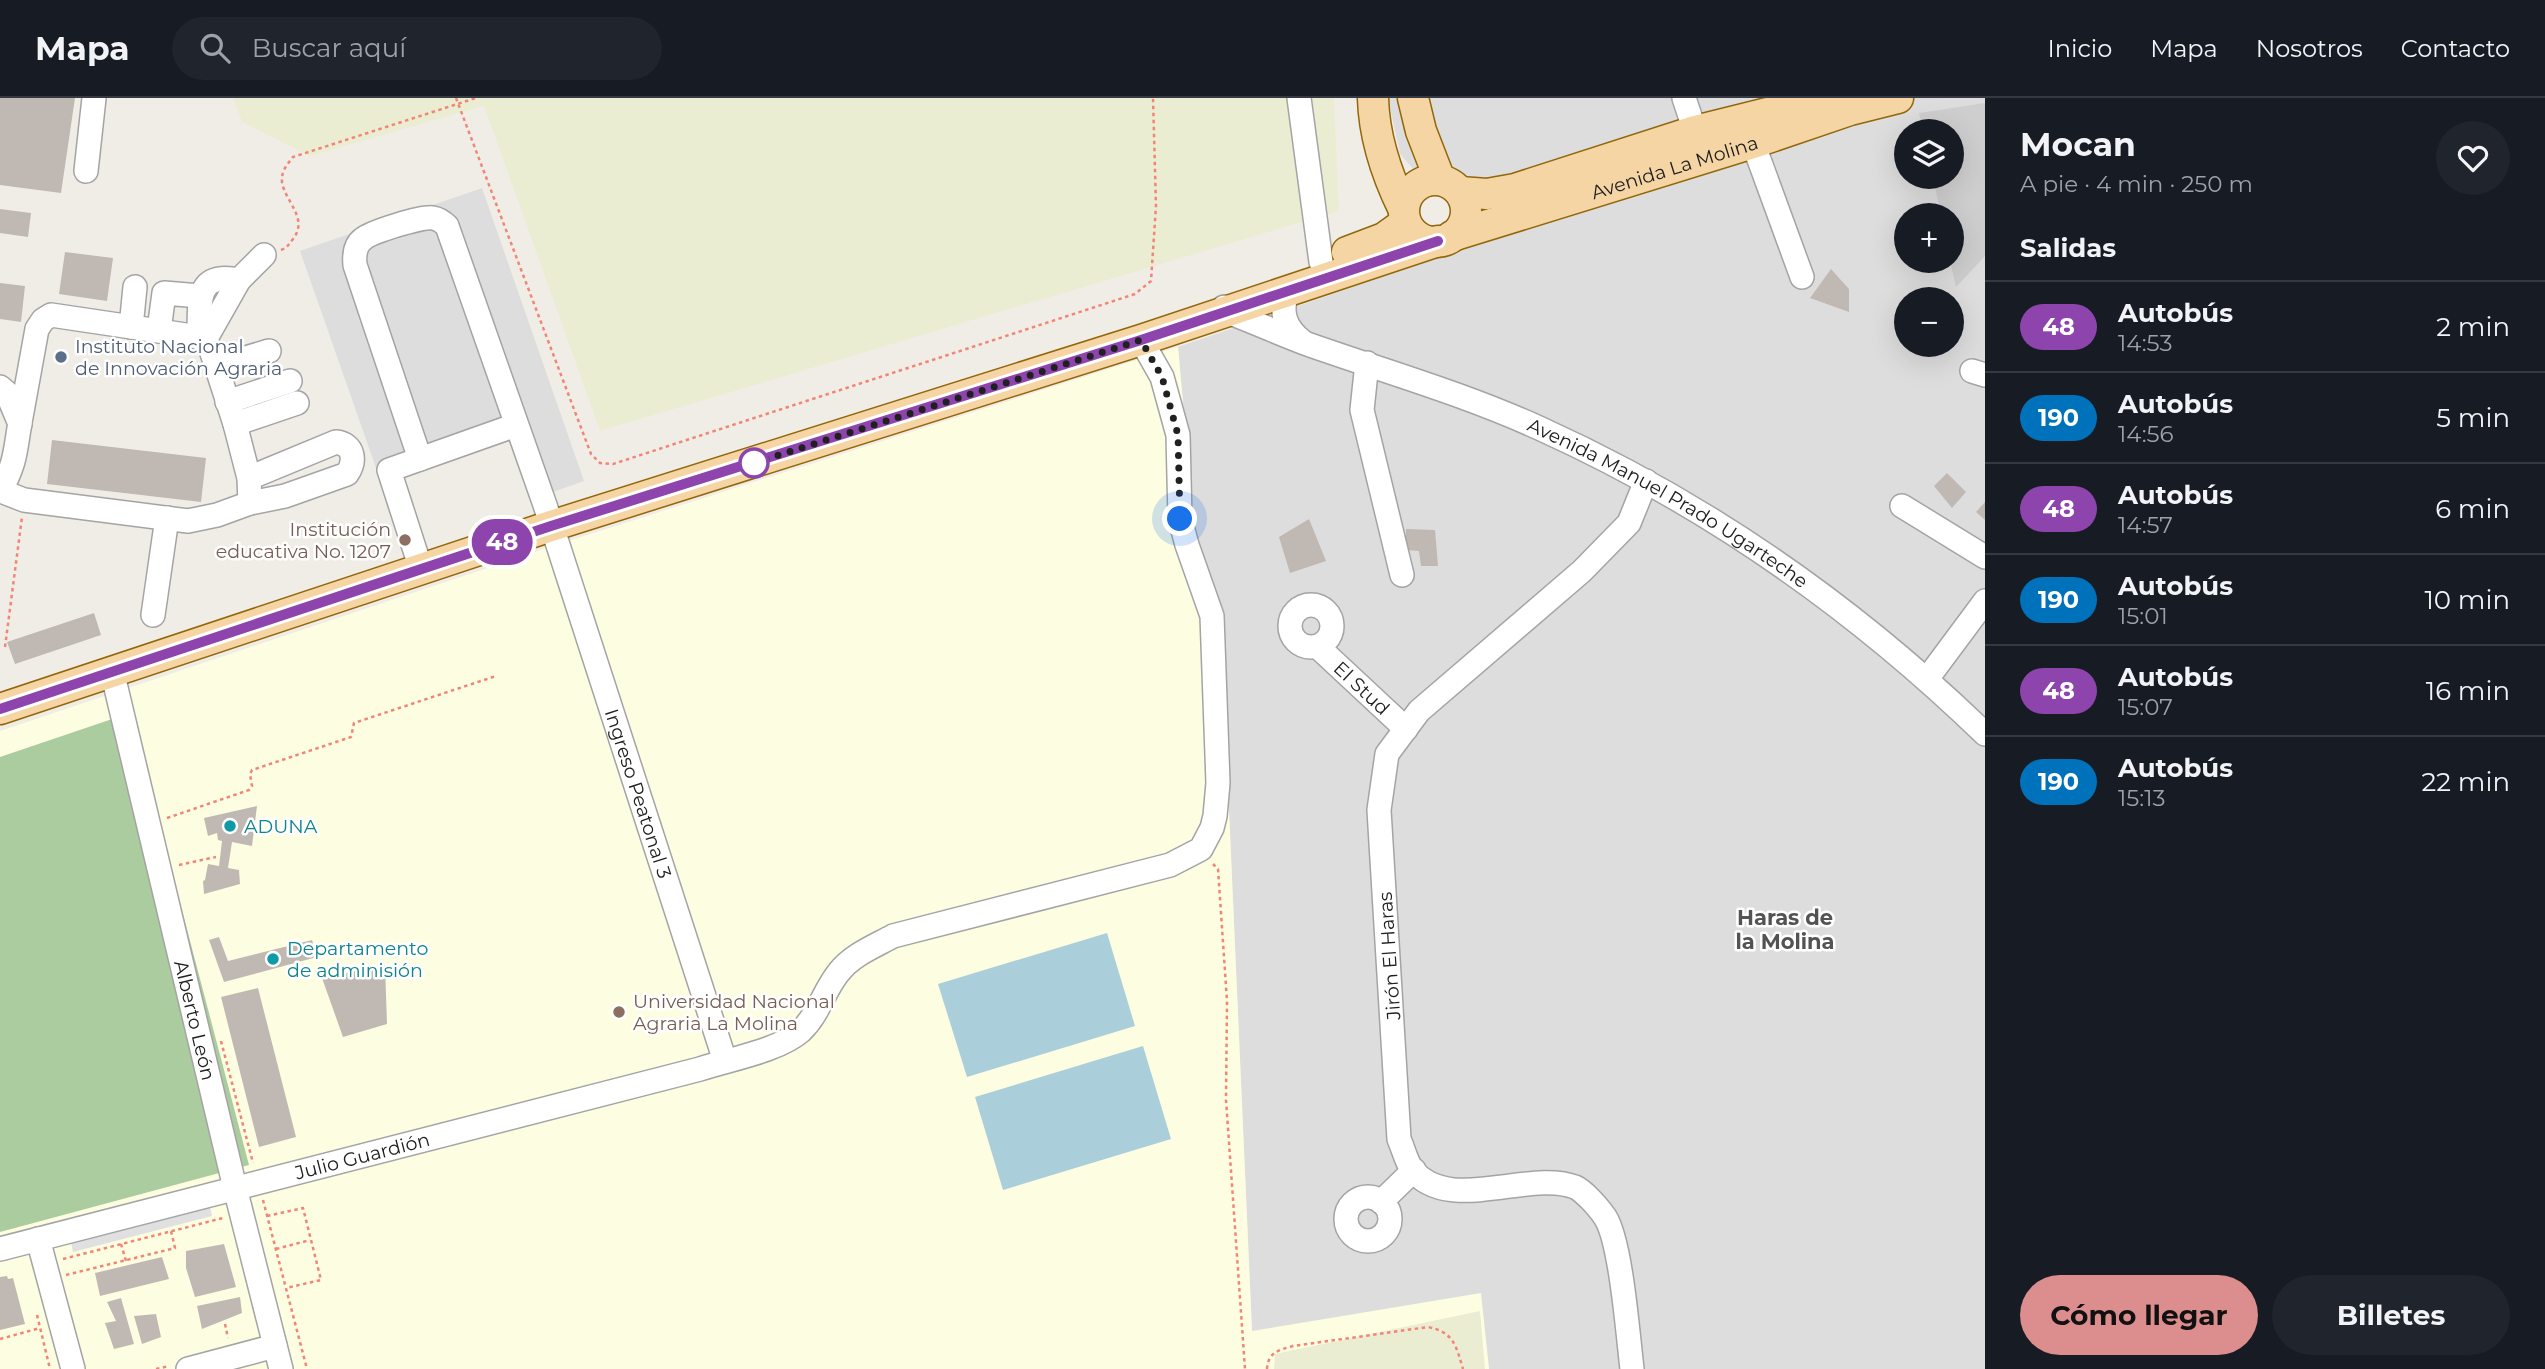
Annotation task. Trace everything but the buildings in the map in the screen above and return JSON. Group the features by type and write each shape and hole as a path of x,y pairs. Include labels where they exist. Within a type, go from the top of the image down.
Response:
{"main road":[{"path":"1373,98 1381,153 1404,215 1415,236 1423,240 1445,239 1462,227 1465,218 1464,200 1450,186 1421,131 1413,98"},
{"name":"Avenida La Molina","path":"1450,186 1487,194 1514,190 1695,131 1828,98"},
{"name":"Avenida La Molina","path":"0,692 1227,304 1287,292 1850,110 1898,98"},
{"path":"1404,215 1406,198 1420,183 1450,186"},
{"name":"Avenida La Molina","path":"549,520 1141,340 1321,262 1384,238 1404,215"},
{"name":"Avenida La Molina","path":"0,709 419,561"}],"street":[{"path":"86,171 94,98"},
{"path":"1299,98 1321,262"},
{"path":"1684,98 1695,131"},
{"path":"1753,143 1802,277"},
{"name":"Ingreso Peatonal 3","path":"420,460 355,265 356,247 365,237 424,218 436,219 447,226 549,520 725,1061"},
{"path":"202,338 239,280 264,255"},
{"path":"239,280 225,277 214,279 206,286 200,296 202,338 216,367 235,424 249,478 250,503"},
{"path":"131,327 135,287"},
{"path":"1287,292 1284,300 1285,318 1293,334 1308,344"},
{"path":"159,330 164,293 200,296"},
{"name":"Avenida Manuel Prado Ugarteche","path":"1227,304 1308,344 1436,386 1515,418 1593,453 1646,481 1721,525 1802,579 1927,679 1985,734"},
{"path":"202,338 51,315 43,320 37,329 17,452 0,491 24,500 167,518 200,519 250,503 285,496 347,474 353,460 348,447 336,442 249,478"},
{"path":"1141,340 1162,377 1178,435 1180,519 1212,617 1218,783 1212,828 1200,849"},
{"path":"216,367 269,351"},
{"path":"1367,363 1362,410 1402,575"},
{"path":"227,402 290,381"},
{"path":"0,387 6,393 20,424"},
{"path":"235,424 297,403"},
{"path":"419,561 390,470 516,425"},
{"name":"Jirón El Haras","path":"1413,1170 1399,1139 1379,810 1387,754 1419,711 1583,571 1611,543 1629,523 1646,481"},
{"path":"1902,506 1985,557"},
{"path":"153,615 167,518"},
{"path":"1927,679 1985,601"},
{"name":"El Stud","path":"1318,647 1406,729"},
{"name":"Alberto León","path":"112,671 241,1214 281,1369"},
{"name":"Julio Guardión","path":"0,1249 752,1054 799,1033 813,1018 839,972 856,957 893,936 1170,865 1200,849"},
{"path":"1381,1202 1413,1170 1428,1183 1464,1191 1556,1182 1578,1188 1606,1218 1615,1247 1632,1369"},
{"path":"38,1239 73,1369"},
{"path":"188,1369 275,1346"}],"path":[{"path":"456,98 591,454 600,463 613,464 1135,295 1151,281 1156,206 1153,98"},
{"path":"264,255 285,249 296,235 299,218 282,183 284,168 293,157 476,98"},
{"path":"5,647 24,500"},
{"path":"164,820 249,790 252,786 252,770 351,737 354,723 496,676"},
{"path":"1200,849 1218,869 1227,1001 1226,1100 1245,1369"},
{"path":"176,866 216,857"},
{"path":"221,1037 307,1369"},
{"path":"267,1216 303,1208 321,1280 286,1288"},
{"path":"47,1272 121,1244 241,1214"},
{"path":"47,1272 126,1261 175,1248 171,1231"},
{"path":"276,1249 311,1240"},
{"path":"121,1244 126,1261"},
{"path":"1266,1369 1269,1356 1277,1350 1428,1327 1440,1329 1452,1338 1463,1369"},
{"path":"0,1339 40,1328"}],"shaded area":[{"path":"233,98 1334,98 1339,211 600,431 484,106 310,156 242,122"},
{"path":"1388,98 1985,98 1985,1369 1489,1369 1480,1294 1252,1332 1220,607 1196,547 1178,347 1567,214 1439,187 1416,172 1400,154"},
{"path":"1985,103 1985,256 1956,287 1953,273 1964,273 1964,203 1938,203 1936,189 1964,189 1964,119 1920,119 1919,113"},
{"path":"482,188 584,481 533,499 512,440 382,485 300,251"},
{"name":"Universidad Nacional Agraria La Molina","path":"1178,347 1196,547 1220,607 1252,1331 1481,1293 1489,1369 0,1369 0,731 556,545"},
{"path":"209,1202 212,1216 73,1252 70,1237"},
{"path":"1480,1311 1485,1369 1274,1369 1275,1354"}],"green space":[{"path":"130,713 249,1165 0,1232 0,757"}],"water":[{"path":"1107,933 1135,1026 967,1077 938,984"},
{"path":"1143,1046 1171,1139 1003,1190 975,1097"}],"bus line":[{"name":"48","path":"0,709 551,526 1141,340 1438,241"}],"place":[{"name":"Instituto Nacional de Innovación Agraria","path":"61,357"},
{"name":"Institución educativa No. 1207","path":"405,540"},
{"name":"ADUNA","path":"230,826"},
{"name":"Departamento de adminisión","path":"273,959"},
{"name":"Universidad Nacional Agraria La Molina","path":"619,1012"}],"district":[{"name":"Haras de la Molina","path":"1785,930"}],"route":[{"path":"754,463 1141,340 1162,377 1178,435 1180,519"}]}
